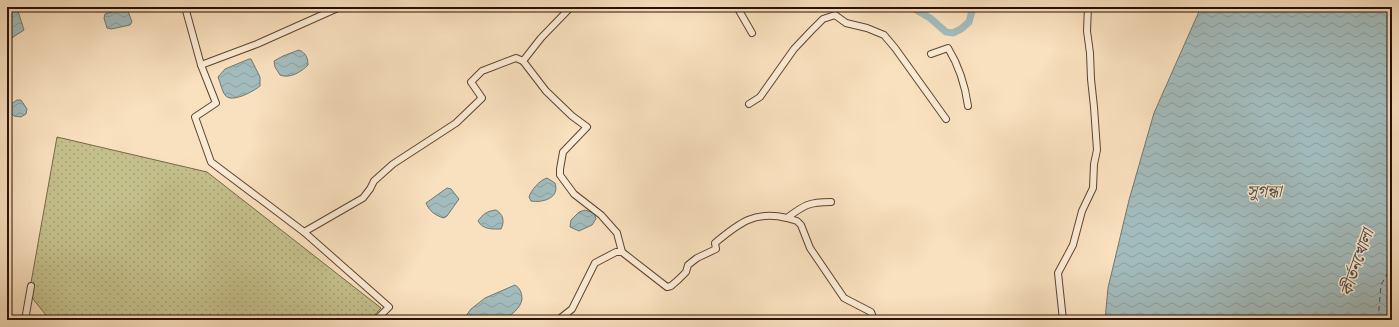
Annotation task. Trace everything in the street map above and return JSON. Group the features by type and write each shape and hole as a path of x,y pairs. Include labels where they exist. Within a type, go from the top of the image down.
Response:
{"street":[{"path":"185,7 201,65 216,103 194,117 211,162 304,232 388,307 376,320"},
{"path":"201,65 257,44 340,7"},
{"path":"523,61 541,38 571,7"},
{"path":"737,7 752,32"},
{"path":"1063,320 1058,273 1073,246 1082,211 1093,188 1094,164 1097,150 1094,107 1090,79 1090,53 1087,31 1088,7"},
{"path":"749,104 760,97 794,49 811,31 824,19 835,16 846,23 867,28 884,35 946,119"},
{"path":"931,54 948,48 957,62 966,87 968,106"},
{"path":"304,232 363,198 374,181 393,164 456,123 482,98 471,82 482,71 516,58 523,61 546,91 572,116 587,127 563,152 560,165 560,175 574,194 601,215 618,233 622,252"},
{"path":"787,218 800,208 814,202 832,202"},
{"path":"558,320 572,309 595,263 616,252 622,252 667,287 671,286 686,272 688,265 697,258 716,249 715,243 736,225 752,218 773,215 797,221 801,225 810,248 844,298 870,312 874,320"},
{"path":"25,320 31,286"}],"shaded area":[{"path":"57,137 207,172 381,308 370,320 50,320 29,294"}],"water":[{"name":"সুগন্ধা","path":"1201,7 1392,7 1392,320 1105,320 1108,288 1129,200 1154,113"},
{"path":"125,8 128,11 132,22 130,25 111,29 107,28 104,18 105,14"},
{"path":"14,11 18,11 24,30 7,41 7,15"},
{"path":"299,50 306,56 308,65 295,74 288,76 280,75 275,67 274,61"},
{"path":"251,59 260,77 260,86 242,96 232,98 228,97 222,89 218,77 225,69"},
{"path":"17,100 21,100 27,109 26,114 21,117 14,116 9,111 8,106"},
{"path":"547,178 555,183 556,188 553,196 541,201 531,201 529,197 532,191 539,183"},
{"path":"447,188 451,189 459,199 444,218 433,213 426,203"},
{"path":"496,210 503,218 501,229 488,228 480,224 478,221 484,215 490,211"},
{"path":"585,210 594,213 596,219 592,225 579,231 570,227 571,220 579,212"},
{"path":"515,285 522,295 522,299 520,306 508,317 497,321 463,320 471,309 485,298"}],"waterway":[{"path":"911,7 930,18 946,32 953,33 961,29 969,22 972,11 970,7"}],"ferry route":[{"path":"1378,320 1381,285 1392,265"}],"water label":[{"name":"কীর্তনখোলা","path":"1358,263"}]}
